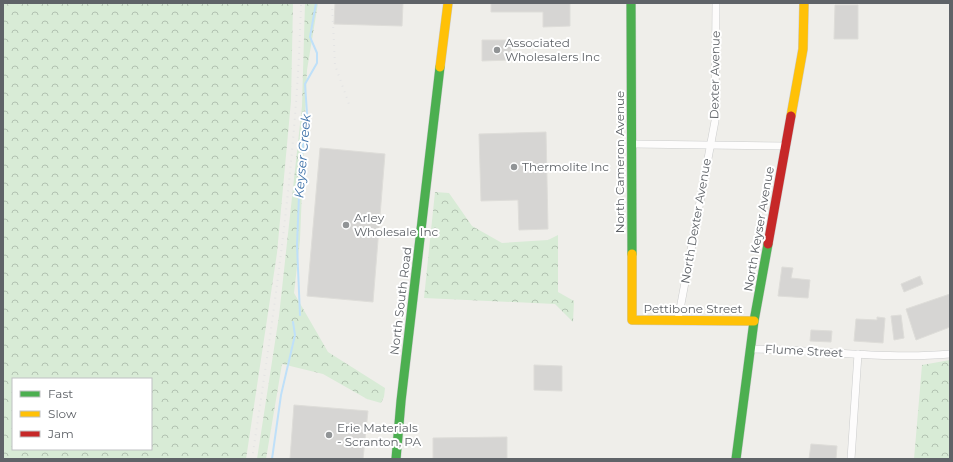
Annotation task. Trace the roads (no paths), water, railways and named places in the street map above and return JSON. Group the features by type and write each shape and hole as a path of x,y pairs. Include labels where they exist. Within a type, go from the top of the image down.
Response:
{"street":[{"name":"North South Road","path":"396,459 401,401 448,3"},
{"name":"North Cameron Avenue","path":"631,3 632,320"},
{"name":"Dexter Avenue","path":"710,146 715,121 716,3"},
{"name":"North Keyser Avenue","path":"736,459 754,321 803,49 804,3"},
{"path":"632,144 786,146"},
{"name":"North Dexter Avenue","path":"678,320 710,146"},
{"name":"Pettibone Street","path":"632,320 754,321"},
{"name":"Flume Street","path":"750,350 790,349 894,356 950,354"},
{"path":"850,459 858,354"}],"waterway":[{"name":"Keyser Creek","path":"300,315 297,245 300,171 307,113 305,84 317,63 317,53 310,37 316,3"},
{"name":"Keyser Creek","path":"272,459 281,395 295,335 293,322"}],"railway":[{"path":"252,459 284,231 295,117 301,3"},
{"path":"332,3 335,65 350,107"}],"place":[{"name":"Associated Wholesalers Inc","path":"497,50"},
{"name":"Thermolite Inc","path":"514,167"},
{"name":"Arley Wholesale Inc","path":"346,225"},
{"name":"Erie Materials - Scranton, PA","path":"329,435"}]}
